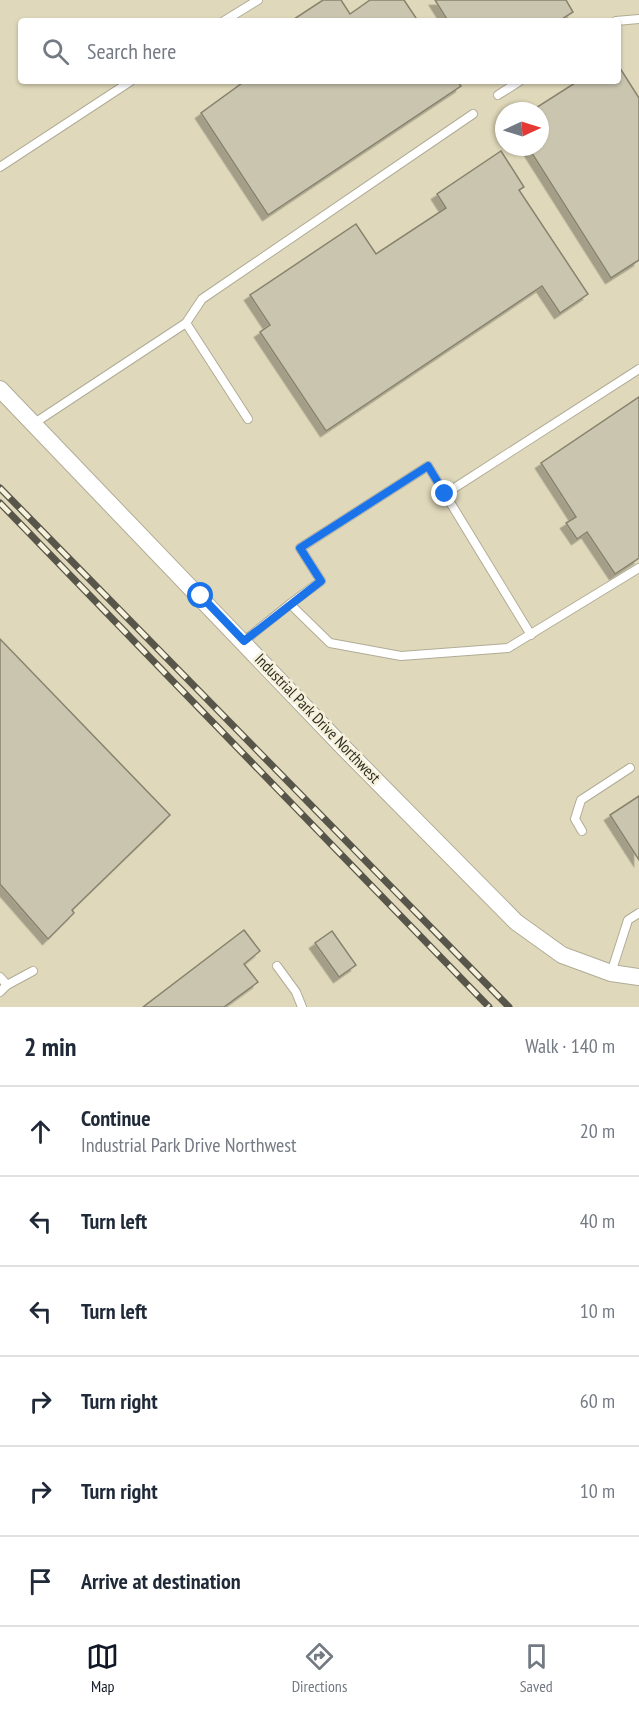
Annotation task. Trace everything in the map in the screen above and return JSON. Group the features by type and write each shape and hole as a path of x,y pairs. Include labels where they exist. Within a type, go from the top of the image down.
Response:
{"street":[{"name":"Industrial Park Drive Northwest","path":"0,389 244,641 344,748 516,922 561,955 611,973 639,977"}],"lane":[{"path":"229,18 258,0"},
{"path":"621,21 639,19"},
{"path":"0,167 126,84"},
{"path":"498,95 515,84"},
{"path":"33,424 186,323 202,299 473,114"},
{"path":"186,323 248,419"},
{"path":"445,494 639,369"},
{"path":"244,641 321,581 300,548 428,466 531,635"},
{"path":"290,604 330,643 401,656 508,648 639,568"},
{"path":"582,831 575,819 581,800 630,768"},
{"path":"611,973 628,921 639,913"},
{"path":"277,966 296,992 302,1007"},
{"path":"0,992 7,985 33,971"},
{"path":"0,978 7,985"}],"shaded area":[{"path":"0,0 639,0 639,1007 0,1007"}],"building":[{"path":"323,0 341,0 350,14 370,0 404,0 416,18 296,18"},
{"path":"435,0 566,0 573,12 564,18 446,18"},
{"path":"621,70 639,98 639,260 611,278 534,156 549,156 549,102 545,102 573,84 621,84"},
{"path":"241,84 459,84 461,86 268,215 201,113"},
{"path":"495,155 504,156 524,187 519,190 588,294 560,313 542,286 326,431 260,332 270,325 250,295 356,224 376,254 446,208 437,194"},
{"path":"639,397 639,558 615,574 587,532 577,539 566,523 576,517 541,463"},
{"path":"0,639 170,815 72,910 74,913 48,939 0,884"},
{"path":"639,796 639,860 610,815"},
{"path":"244,930 260,951 244,964 258,982 224,1007 143,1007"},
{"path":"332,931 356,965 339,977 315,943"}],"railway":[{"path":"0,488 509,1007"},
{"path":"0,503 489,1007"}],"route":[{"path":"201,596 244,641 321,581 300,548 428,466 445,494"}]}
